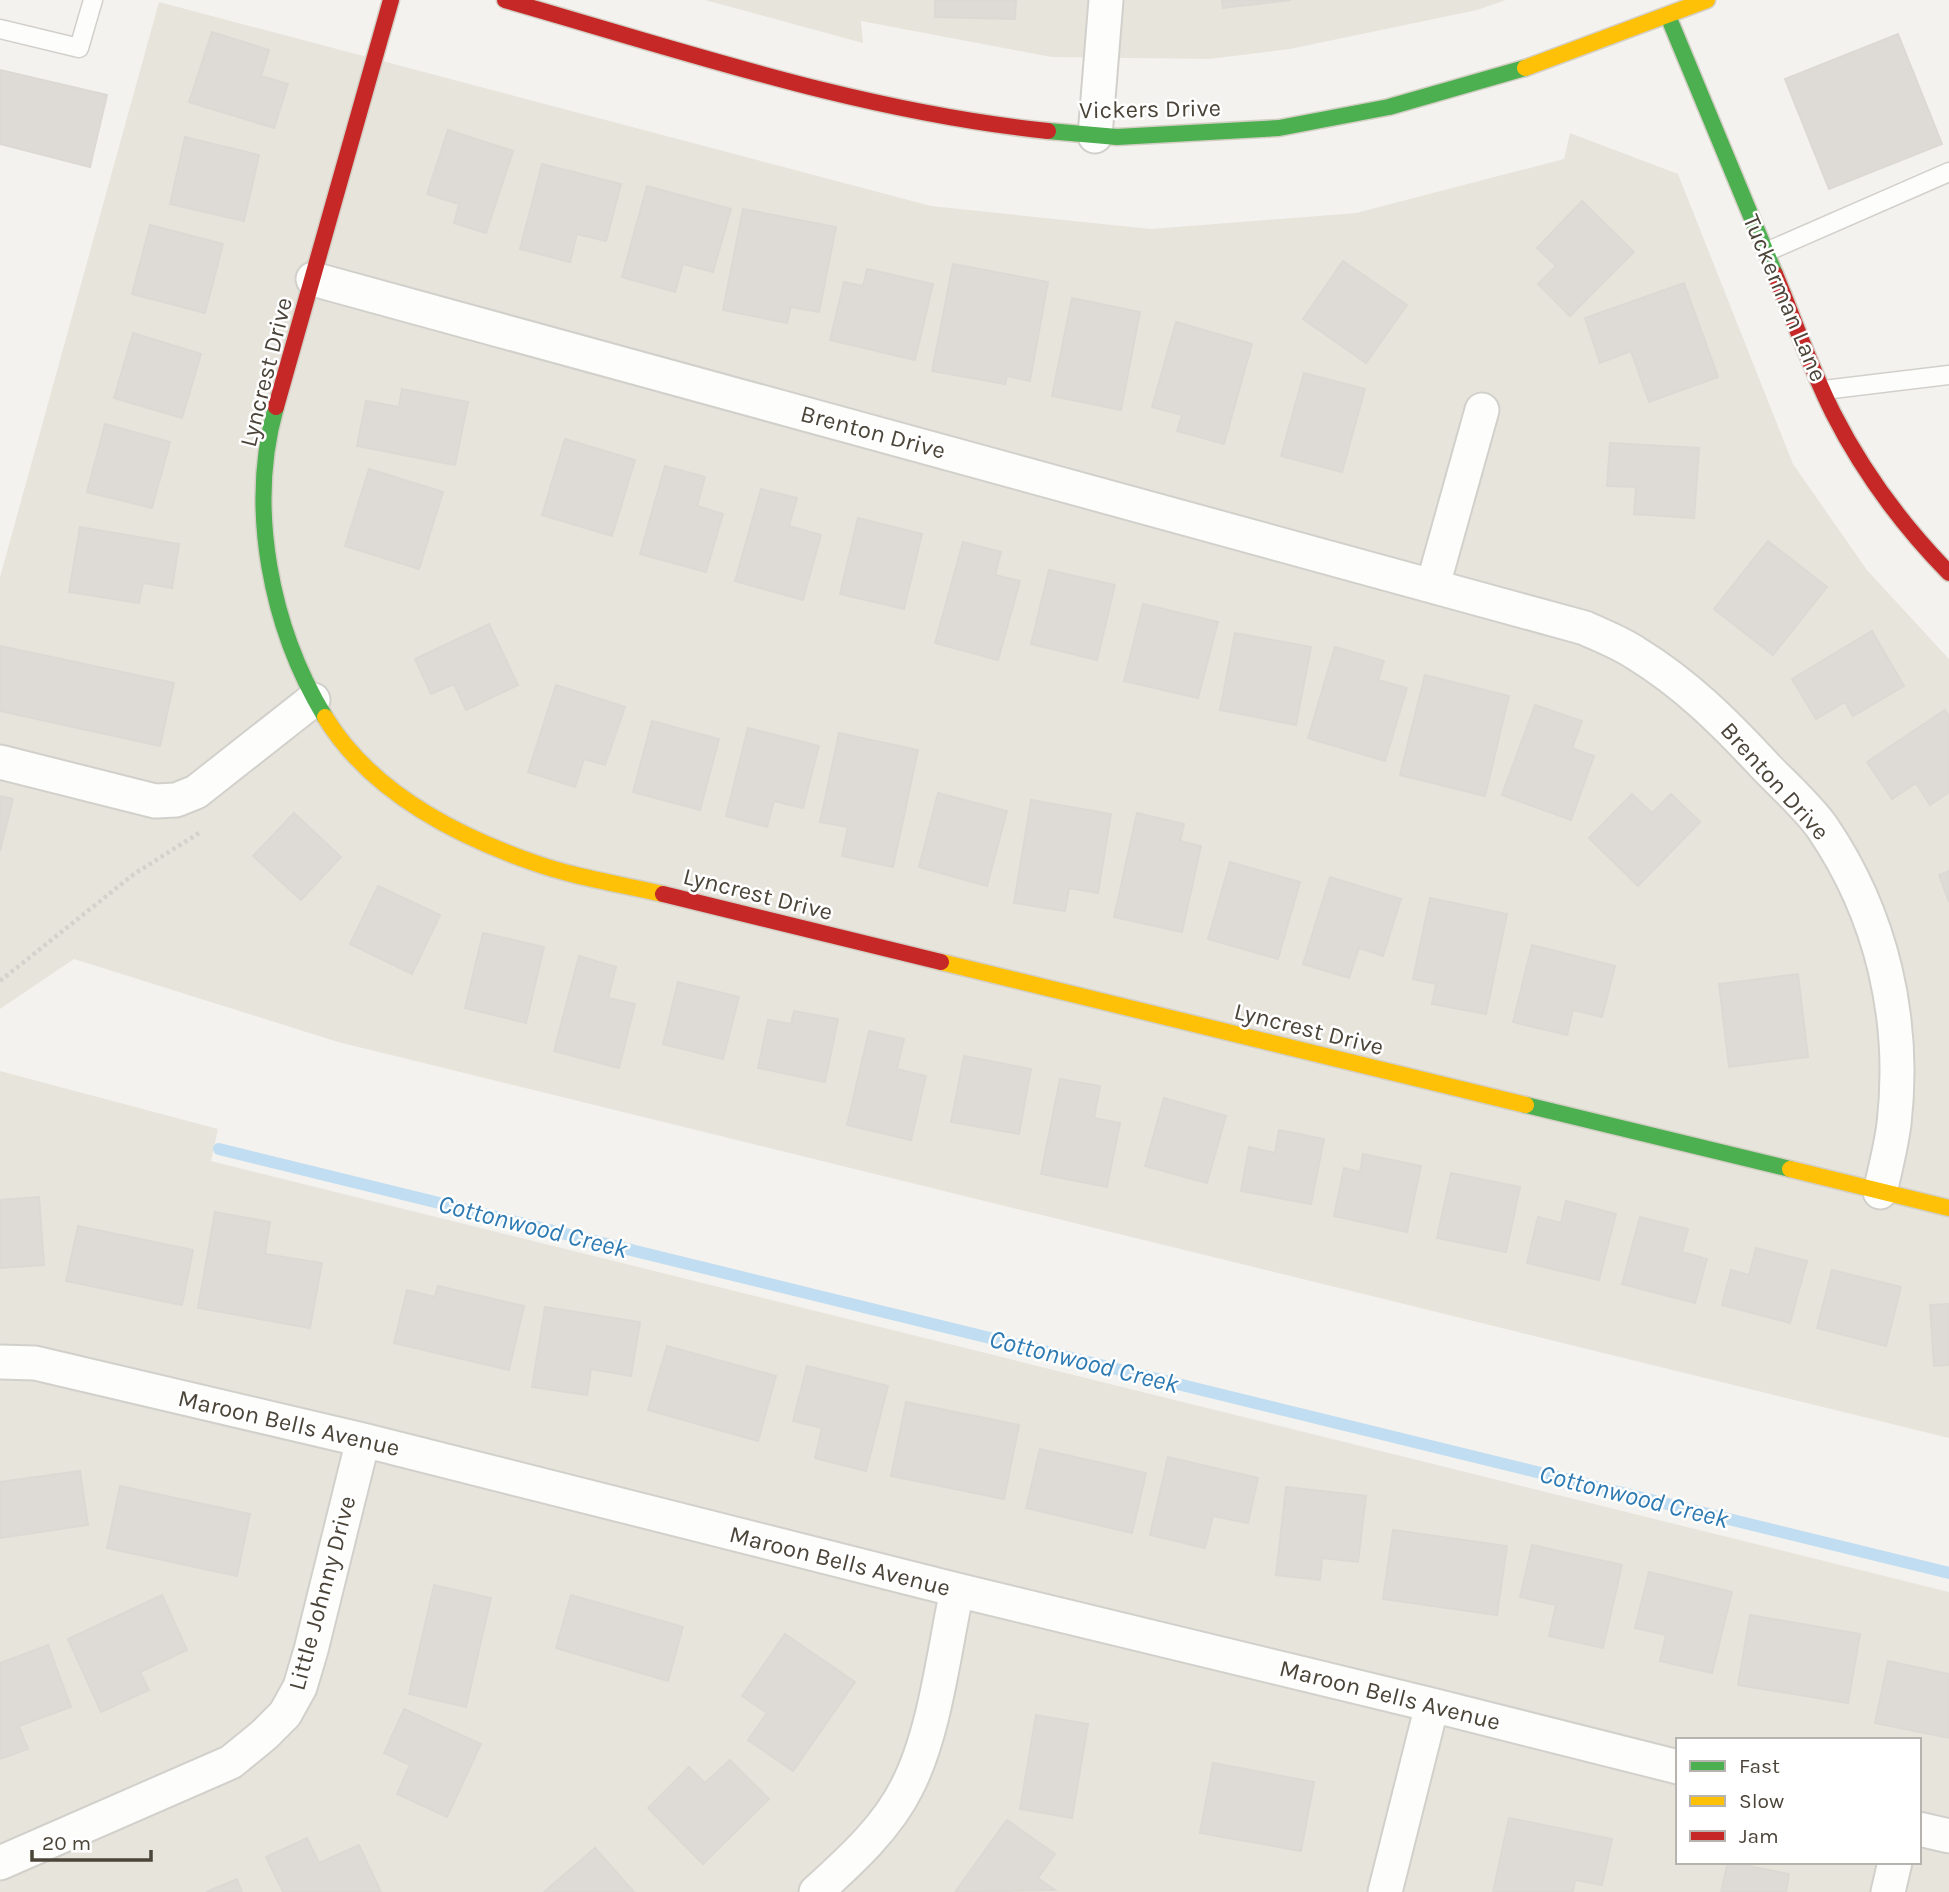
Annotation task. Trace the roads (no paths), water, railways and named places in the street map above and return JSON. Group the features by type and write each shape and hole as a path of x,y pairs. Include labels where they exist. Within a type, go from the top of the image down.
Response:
{"street":[{"name":"Lyncrest Drive","path":"391,0 270,427 263,488 266,552 282,625 313,700 358,760 390,790 460,833 534,863 1949,1208"},
{"name":"Vickers Drive","path":"505,0 872,102 970,121 1095,136 1276,128 1351,116 1431,98 1536,64 1664,8 1707,0"},
{"path":"1095,136 1106,0"},
{"name":"Tuckerman Lane","path":"1664,8 1824,390 1854,449 1888,503 1919,542 1949,573"},
{"name":"Brenton Drive","path":"313,279 1433,585 1585,628 1636,653 1682,685 1722,720 1821,826 1851,877 1876,932 1891,990 1898,1046 1894,1125 1880,1192"},
{"path":"1433,585 1482,410"},
{"path":"0,762 155,801 176,800 196,792 313,700"},
{"name":"Maroon Bells Avenue","path":"0,1362 34,1363 363,1440 1676,1767"},
{"name":"Little Johnny Drive","path":"0,1863 231,1762 285,1714 300,1686 311,1650 363,1440"},
{"path":"816,1892 883,1824 907,1788 927,1738 957,1590"},
{"path":"1385,1892 1432,1705"},
{"path":"1921,1829 1949,1836"},
{"path":"1888,1892 1895,1864"}],"lane":[{"path":"0,29 79,48 93,0"},
{"path":"1766,252 1949,172"},
{"path":"1824,390 1949,375"}],"waterway":[{"name":"Cottonwood Creek","path":"219,1149 1949,1573"}]}
